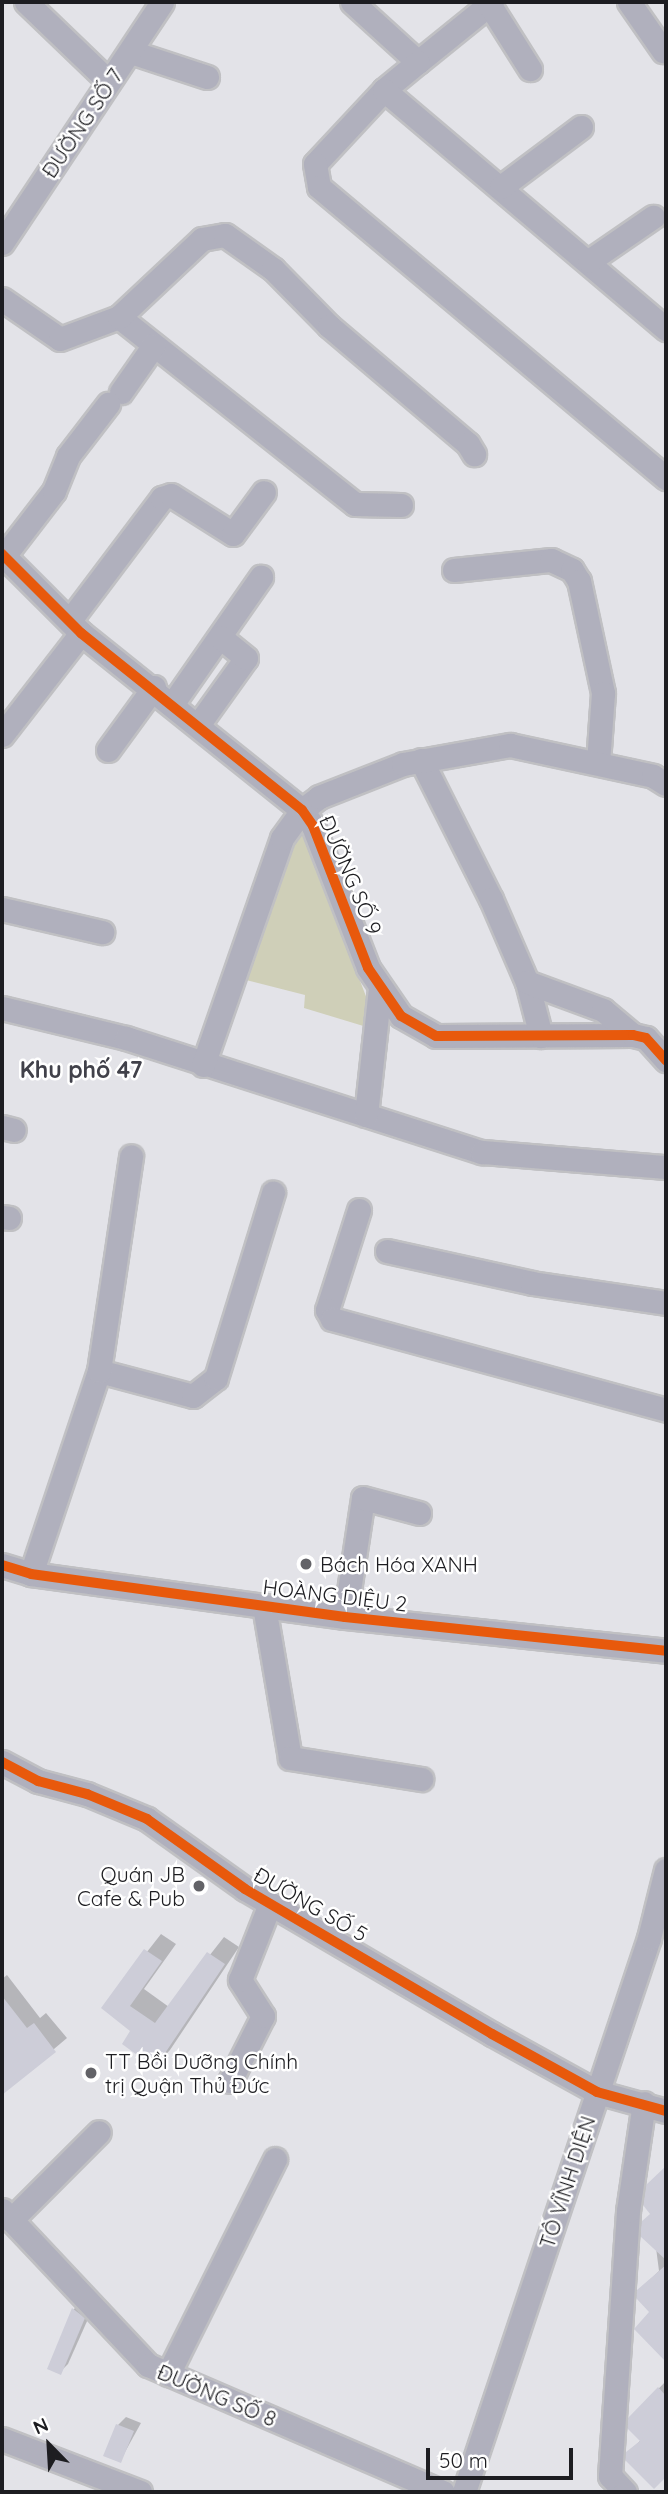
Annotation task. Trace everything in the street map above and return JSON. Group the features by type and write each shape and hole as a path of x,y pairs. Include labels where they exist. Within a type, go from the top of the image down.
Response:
{"street":[{"path":"26,2 108,81"},
{"name":"ĐƯỜNG SỐ 7","path":"2,243 109,87 108,81 131,52 162,2"},
{"path":"352,2 418,62"},
{"path":"629,2 663,51"},
{"path":"530,69 491,3 384,90 315,164 319,187 666,478"},
{"path":"131,52 207,77"},
{"path":"384,90 666,329"},
{"path":"501,187 581,127"},
{"path":"589,261 653,217"},
{"path":"2,299 60,339 119,317 202,239 225,235 273,269 329,326 468,444 474,454"},
{"path":"119,317 355,504 401,505"},
{"path":"3,555 54,491 57,474 68,456 154,345"},
{"path":"2,735 166,497 171,495 233,534 264,492"},
{"name":"ĐƯỜNG SỐ 9","path":"3,555 76,627 154,687 302,810 380,988 401,1016 436,1036 633,1035"},
{"path":"454,570 539,560 562,563 572,570 579,581 603,693 598,762"},
{"path":"173,703 261,577"},
{"path":"198,725 246,658 220,637"},
{"path":"108,750 154,687"},
{"path":"202,1065 282,838 302,810 319,797 421,760 510,745 598,762 653,776 666,784"},
{"path":"421,760 527,982 541,1036"},
{"path":"2,909 102,932"},
{"path":"527,982 603,1010 633,1035 646,1038 665,1059"},
{"path":"366,1115 380,988"},
{"path":"2,1008 126,1038 202,1065 482,1152 666,1167"},
{"path":"665,1059 666,1031"},
{"path":"31,1574 99,1371 131,1156"},
{"path":"99,1371 193,1396 216,1378 273,1193"},
{"path":"359,1210 327,1310 332,1320 666,1410"},
{"path":"387,1251 556,1288 666,1303"},
{"path":"345,1617 363,1498 419,1513"},
{"name":"HOÀNG DIỆU 2","path":"2,1565 31,1574 345,1617 666,1651"},
{"path":"264,1606 290,1758 422,1779"},
{"name":"ĐƯỜNG SỐ 5","path":"2,1762 38,1781 87,1794 138,1815 270,1904 597,2092"},
{"name":"TÔ VĨNH DIỆN","path":"464,2492 649,1938 666,1870"},
{"path":"230,2081 263,2016 240,1980 270,1904"},
{"path":"597,2092 660,2111 628,2211 610,2476 625,2492"},
{"path":"6,2215 99,2132"},
{"path":"168,2374 275,2159"},
{"name":"ĐƯỜNG SỐ 8","path":"6,2215 148,2365 443,2492"},
{"path":"2,2439 140,2492"}],"green space":[{"path":"296,833 305,837 367,999 370,1028 304,1008 305,995 238,978"}],"building":[{"path":"144,1949 162,1961 130,2006 155,2023 207,1952 225,1964 155,2068 122,2044 130,2031 101,2008"},
{"path":"2,1996 27,2028 34,2023 56,2052 2,2095"},
{"path":"666,2166 666,2260 640,2236 641,2222 650,2214 643,2205 646,2185"},
{"path":"666,2265 666,2362 634,2329 649,2312 636,2298 637,2290"},
{"path":"72,2308 85,2318 61,2375 47,2369"},
{"path":"658,2387 666,2396 666,2477 654,2489 625,2460 626,2452 640,2441 627,2428 628,2418"},
{"path":"116,2424 134,2431 121,2463 103,2456"}],"cycle path":[{"path":"2,554 81,633 302,810 313,826 368,968 401,1016 436,1036 633,1035 646,1038 666,1060"},
{"path":"2,1565 31,1574 345,1617 666,1651"},
{"path":"2,1762 38,1781 87,1794 147,1819 245,1889 492,2034 597,2092 666,2111"}],"place":[{"name":"Bách Hóa XANH","path":"306,1564"},
{"name":"Quán JB Cafe & Pub","path":"199,1886"},
{"name":"TT Bồi Dưỡng Chính trị Quận Thủ Đức","path":"91,2073"}],"district":[{"name":"Khu phố 47","path":"81,1070"}]}
